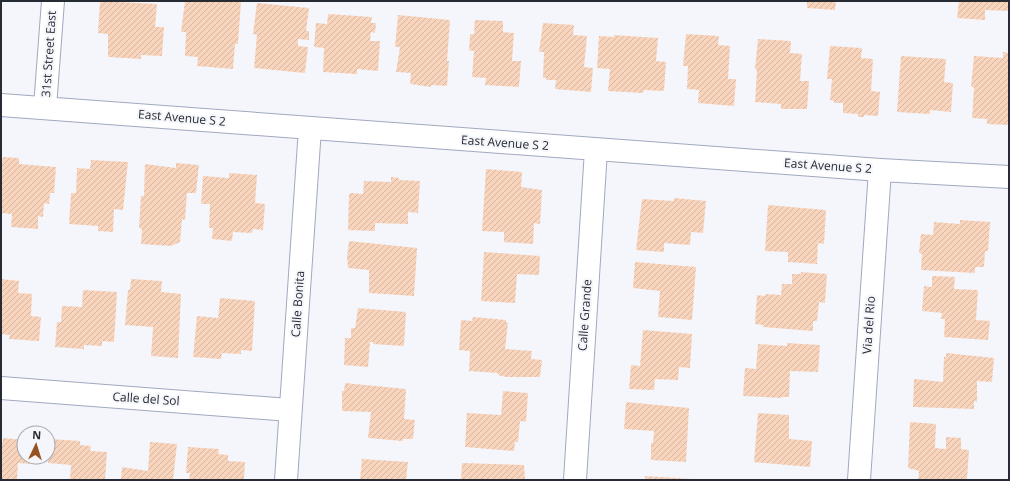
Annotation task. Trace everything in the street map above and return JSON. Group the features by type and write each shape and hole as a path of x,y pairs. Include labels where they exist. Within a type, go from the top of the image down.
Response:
{"street":[{"name":"31st Street East","path":"45,108 53,1"},
{"name":"East Avenue S 2","path":"1,105 596,150 880,170 1009,176"},
{"name":"Calle Bonita","path":"286,480 310,128"},
{"name":"Calle Grande","path":"575,480 596,150"},
{"name":"Via del Rio","path":"859,480 880,170"},
{"name":"Calle del Sol","path":"1,388 290,410"}],"building":[{"path":"100,1 157,4 155,27 164,27 162,56 141,55 141,59 108,57 108,34 98,33"},
{"path":"185,1 241,1 238,44 235,44 233,69 197,66 198,57 185,56 186,32 181,32"},
{"path":"807,1 836,1 835,10 807,8"},
{"path":"959,1 1009,1 1009,11 985,10 985,20 957,18"},
{"path":"257,3 309,8 306,31 309,31 309,40 298,39 298,46 308,47 305,73 254,68 257,35 253,34"},
{"path":"328,14 372,17 371,23 376,23 375,33 371,32 370,41 380,41 378,71 357,69 357,74 323,72 324,48 314,47 316,23 327,24"},
{"path":"398,15 450,20 447,86 431,85 431,87 410,84 411,73 396,72 400,47 395,47"},
{"path":"475,20 503,21 503,32 514,33 512,61 521,61 519,87 485,85 486,78 472,77 474,51 469,50 470,34 474,34"},
{"path":"543,23 574,25 573,35 587,36 584,67 593,68 591,92 555,89 556,80 546,80 546,78 543,78 544,52 539,52"},
{"path":"686,34 719,36 718,45 730,46 728,79 736,79 734,106 698,103 699,90 687,89 688,66 683,66"},
{"path":"614,35 658,38 656,61 666,62 664,91 644,90 643,93 608,91 610,69 597,68 599,36 614,37"},
{"path":"758,39 791,41 790,53 802,54 800,81 809,81 807,109 781,109 781,104 755,102 757,70 755,69"},
{"path":"830,46 862,48 861,58 873,59 871,91 880,92 878,116 864,115 864,117 858,117 858,114 843,113 843,103 834,103 834,101 830,100 832,79 827,79"},
{"path":"1003,52 1009,53 1009,125 987,124 987,119 972,118 974,87 971,87 974,56 1003,58"},
{"path":"901,56 946,59 944,82 953,83 951,112 930,110 930,114 897,112"},
{"path":"3,157 19,158 19,164 56,167 54,193 50,193 49,204 44,203 43,217 38,216 38,229 11,227 12,214 1,213 1,169"},
{"path":"91,160 128,162 123,210 114,209 113,232 98,231 98,226 69,224 71,193 76,193 77,168 90,169"},
{"path":"176,163 199,165 196,193 187,193 185,220 182,219 180,242 171,246 141,244 142,229 139,228 141,196 144,196 145,164 176,168"},
{"path":"486,169 522,172 521,187 542,190 540,224 534,223 533,244 504,242 504,232 482,231"},
{"path":"229,173 257,175 255,203 265,204 263,230 253,229 252,233 233,232 232,241 212,239 213,228 209,228 210,204 201,204 203,176 229,178"},
{"path":"391,177 399,178 399,180 420,181 418,213 408,212 408,224 375,223 375,231 348,230 349,194 363,194 364,181 391,182"},
{"path":"674,198 706,201 703,233 691,232 690,245 664,243 664,252 636,250 642,199 674,201"},
{"path":"768,205 826,210 824,244 818,243 817,264 788,262 788,252 765,251"},
{"path":"960,220 990,222 988,251 985,251 984,267 975,267 975,273 921,270 922,254 919,253 921,234 933,235 934,222 960,224"},
{"path":"349,241 417,248 414,296 369,293 369,270 348,268 347,257"},
{"path":"484,252 540,256 539,275 517,274 515,303 481,301"},
{"path":"635,262 696,267 692,320 658,317 660,291 633,288"},
{"path":"801,272 827,274 825,303 819,302 817,321 813,321 813,331 763,327 763,325 755,324 757,295 781,295 782,284 792,284 792,274 801,274"},
{"path":"932,276 955,277 954,289 978,290 976,320 990,321 988,340 944,337 945,319 941,319 942,313 922,311 924,286 932,287"},
{"path":"1,279 19,281 18,293 32,294 31,316 41,317 39,341 9,339 10,335 1,334"},
{"path":"131,279 162,281 161,292 181,294 178,358 151,356 153,327 125,325 128,290 130,290"},
{"path":"83,290 117,292 114,342 102,341 102,346 84,345 84,349 55,347 57,322 61,322 62,306 82,307"},
{"path":"220,298 255,301 252,351 241,350 241,354 222,353 221,359 193,357 197,316 218,318"},
{"path":"358,308 406,312 404,346 373,344 373,342 370,342 368,367 344,365 345,338 351,338 351,328 355,328"},
{"path":"473,317 506,320 508,323 505,349 532,351 531,359 542,360 540,377 506,377 498,375 498,373 469,371 470,351 459,350 461,320 472,321"},
{"path":"643,330 692,334 690,368 679,367 678,380 655,379 654,390 629,389 631,365 640,366"},
{"path":"787,343 820,345 818,372 790,371 789,397 743,396 745,368 756,369 758,344 787,346"},
{"path":"946,353 994,358 992,382 977,381 977,402 974,401 974,409 913,407 914,379 943,382 944,357 946,357"},
{"path":"345,383 406,389 404,419 415,420 413,439 403,439 403,441 368,438 371,412 342,411 342,391 344,391"},
{"path":"503,391 528,393 526,422 520,421 518,442 515,442 514,451 465,447 467,413 501,415"},
{"path":"626,402 689,408 686,462 651,460 651,443 653,443 654,431 624,429"},
{"path":"758,413 789,415 789,439 812,441 810,467 754,462"},
{"path":"910,422 936,424 935,448 946,449 946,437 961,438 961,449 969,450 967,480 918,480 919,471 908,468"},
{"path":"3,438 16,439 16,465 18,465 17,480 1,480 1,442 3,442"},
{"path":"56,439 80,441 80,445 91,446 90,451 107,452 105,480 70,480 71,465 56,464"},
{"path":"150,442 177,444 173,480 121,480 122,467 148,471"},
{"path":"188,447 219,449 218,454 228,455 228,461 245,462 244,480 189,480 190,473 186,473"},
{"path":"362,459 408,462 406,480 360,480"},
{"path":"462,463 524,465 525,480 461,480"},
{"path":"645,476 692,479 692,480 645,480"}]}
